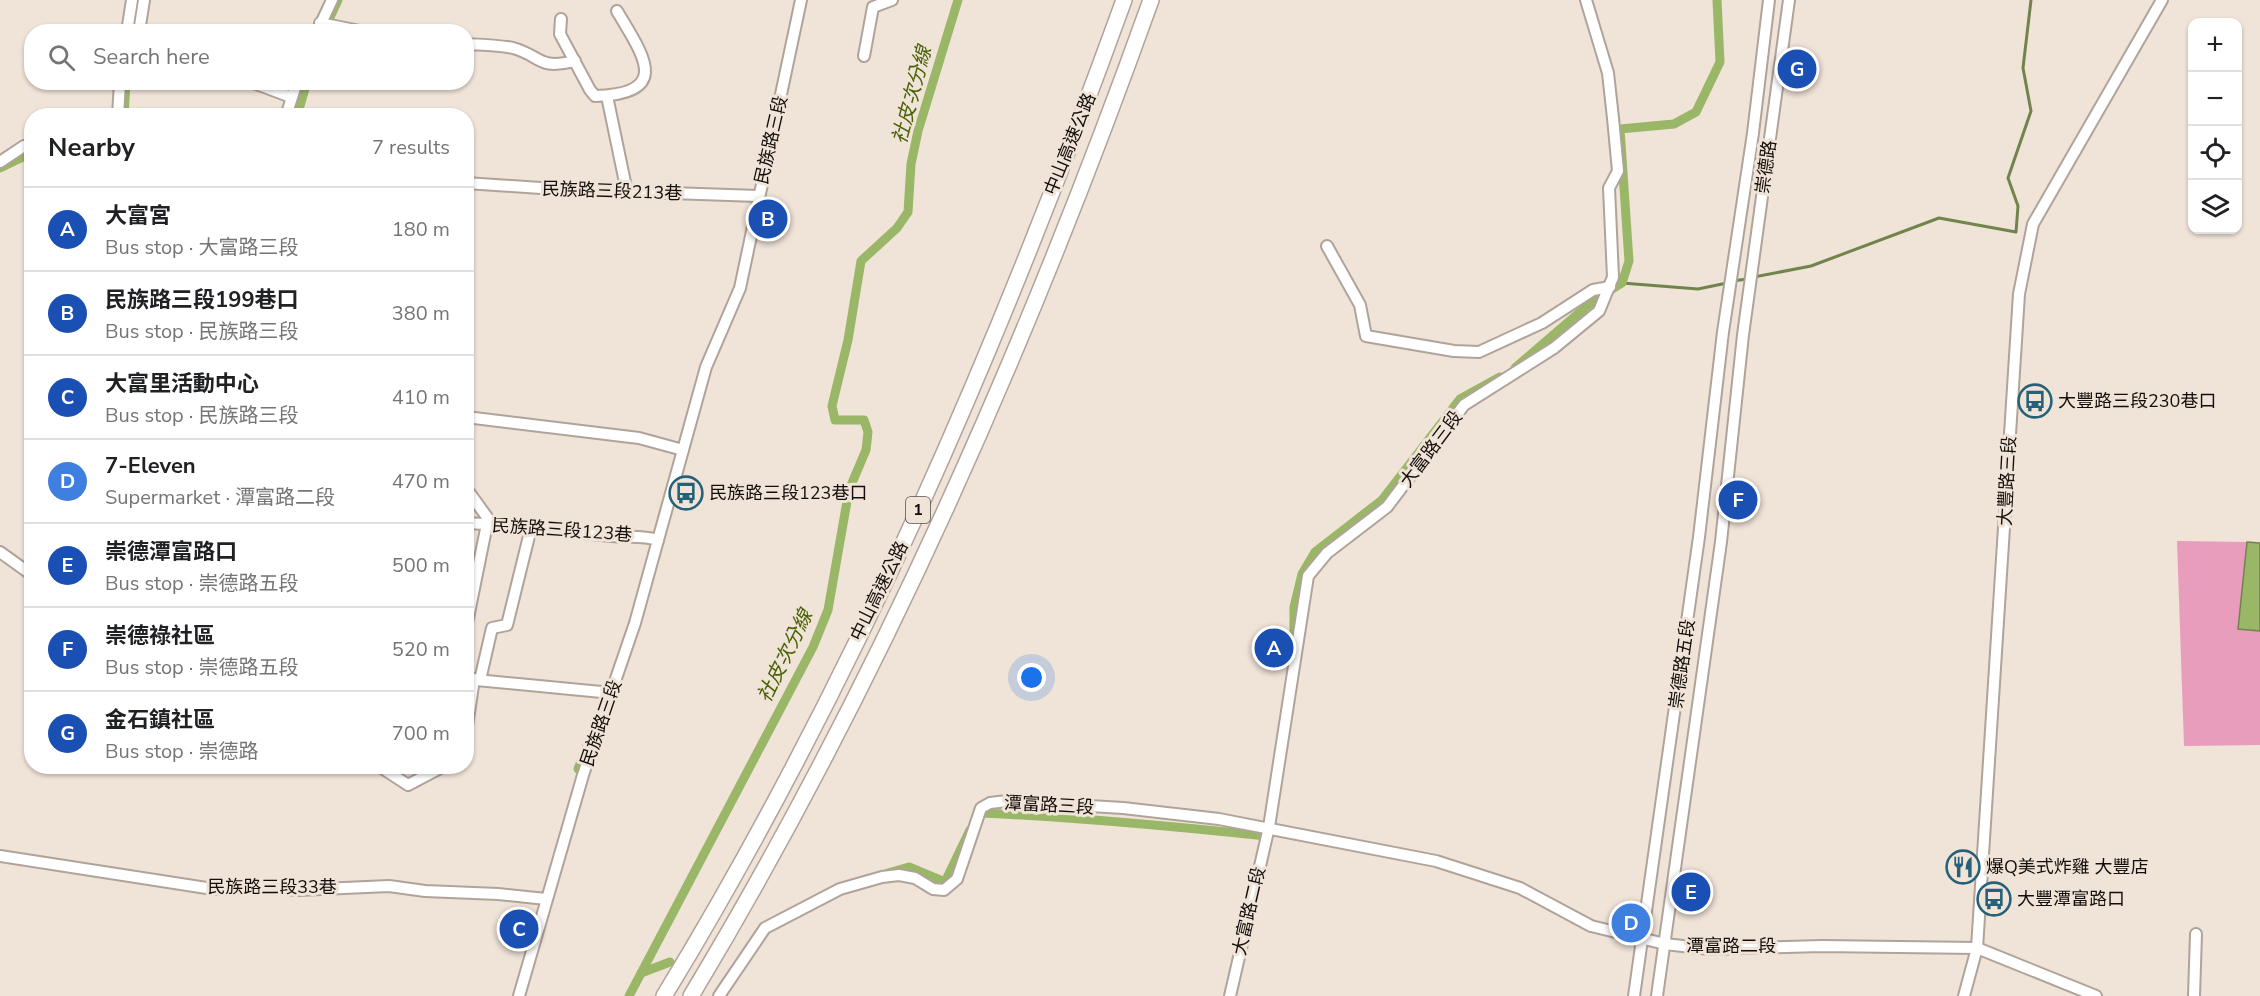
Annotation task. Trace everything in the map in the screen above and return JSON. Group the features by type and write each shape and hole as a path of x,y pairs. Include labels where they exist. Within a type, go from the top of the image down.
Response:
{"highway":[{"name":"中山高速公路","path":"664,996 777,798 920,506 1006,304 1093,86 1124,0"},
{"name":"中山高速公路","path":"691,996 734,925 841,725 966,462 1013,359 1060,243 1151,0"}],"street":[{"path":"129,24 132,0"},
{"path":"140,24 144,0"},
{"path":"320,24 332,0"},
{"name":"民族路三段","path":"519,996 583,775 612,693 658,540 705,367 740,288 801,0"},
{"path":"864,56 873,7 892,0"},
{"name":"大富路三段","path":"1269,827 1308,576 1327,553 1387,507 1464,405 1554,348 1599,311 1610,288 1613,278 1609,188 1618,171 1608,73 1586,0"},
{"name":"崇德路","path":"1723,332 1753,133 1769,0"},
{"name":"崇德路","path":"1743,335 1789,0"},
{"name":"大豐路三段","path":"1964,996 1977,948 2019,294 2025,256 2033,225 2163,0"},
{"path":"561,19 560,34 590,90 595,96 607,96 633,90 644,82 647,74 645,63 617,11"},
{"path":"474,45 517,50 541,63 560,64 574,61"},
{"path":"118,108 119,90"},
{"path":"272,90 291,97"},
{"path":"288,108 294,90"},
{"path":"607,96 627,192"},
{"path":"0,162 24,146"},
{"name":"民族路三段213巷","path":"474,183 627,192 758,195"},
{"path":"1327,246 1360,305 1366,336 1454,351 1479,352 1491,348 1542,323 1593,290 1610,288"},
{"name":"崇德路五段","path":"1634,996 1644,941 1700,537 1723,332"},
{"name":"崇德路五段","path":"1657,996 1721,542 1743,335"},
{"path":"474,418 639,438 683,450"},
{"path":"474,500 490,524 474,593"},
{"name":"民族路三段123巷","path":"474,523 618,537 644,536 658,540"},
{"path":"474,676 492,628 507,625 531,528"},
{"path":"0,552 24,569"},
{"path":"474,679 612,693"},
{"path":"391,774 408,785 429,774"},
{"name":"潭富路三段","path":"719,996 765,928 840,889 882,877 900,875 915,878 933,889 944,890 957,879 975,820 981,808 990,803 1007,801 1123,808 1269,827"},
{"name":"潭富路二段","path":"1269,827 1436,861 1520,888 1591,926 1644,941 1709,949 1812,946 1977,948 2096,996"},
{"name":"大富路二段","path":"1230,996 1269,827"},
{"name":"民族路三段33巷","path":"0,856 213,889 236,886 299,890 389,886 425,891 498,894 546,899"},
{"path":"2194,996 2196,934"}],"shaded area":[{"path":"2177,541 2247,542 2238,629 2260,631 2260,745 2184,746"},
{"path":"2247,542 2260,543 2260,631 2238,629"}],"waterway":[{"path":"135,24 139,0"},
{"path":"327,24 338,0"},
{"name":"社皮次分線","path":"629,996 813,647 828,610 849,490 866,450 868,432 864,420 835,420 832,406 848,340 861,261 897,228 908,212 911,164 918,131 958,0"},
{"path":"1515,368 1594,300 1622,283 1629,261 1620,129 1674,124 1696,112 1720,62 1717,0"},
{"path":"1754,277 1811,266 1939,218 2016,232 2018,206 2008,178 2031,111 2023,68 2031,0"},
{"path":"124,108 126,90"},
{"path":"299,108 305,90"},
{"path":"0,168 24,156"},
{"path":"1733,281 1747,279"},
{"path":"1622,283 1698,289 1727,283"},
{"path":"1294,644 1294,607 1302,574 1315,552 1382,500 1460,399 1500,377"},
{"path":"578,769 595,726"},
{"path":"977,819 980,813 1016,815 1123,822 1266,836 1268,829"},
{"path":"888,873 909,867 945,882 970,830"},
{"path":"641,973 670,962"}],"place":[{"name":"金石鎮社區","path":"1797,69"},
{"name":"民族路三段199巷口","path":"768,219"},
{"name":"大豐路三段230巷口","path":"2035,401"},
{"name":"民族路三段123巷口","path":"686,493"},
{"name":"崇德祿社區","path":"1738,500"},
{"name":"大富宮","path":"1274,648"},
{"name":"爆Q美式炸雞 大豐店","path":"1963,867"},
{"name":"崇德潭富路口","path":"1691,892"},
{"name":"大豐潭富路口","path":"1994,899"},
{"name":"7-Eleven","path":"1631,923"},
{"name":"大富里活動中心","path":"519,929"}]}
